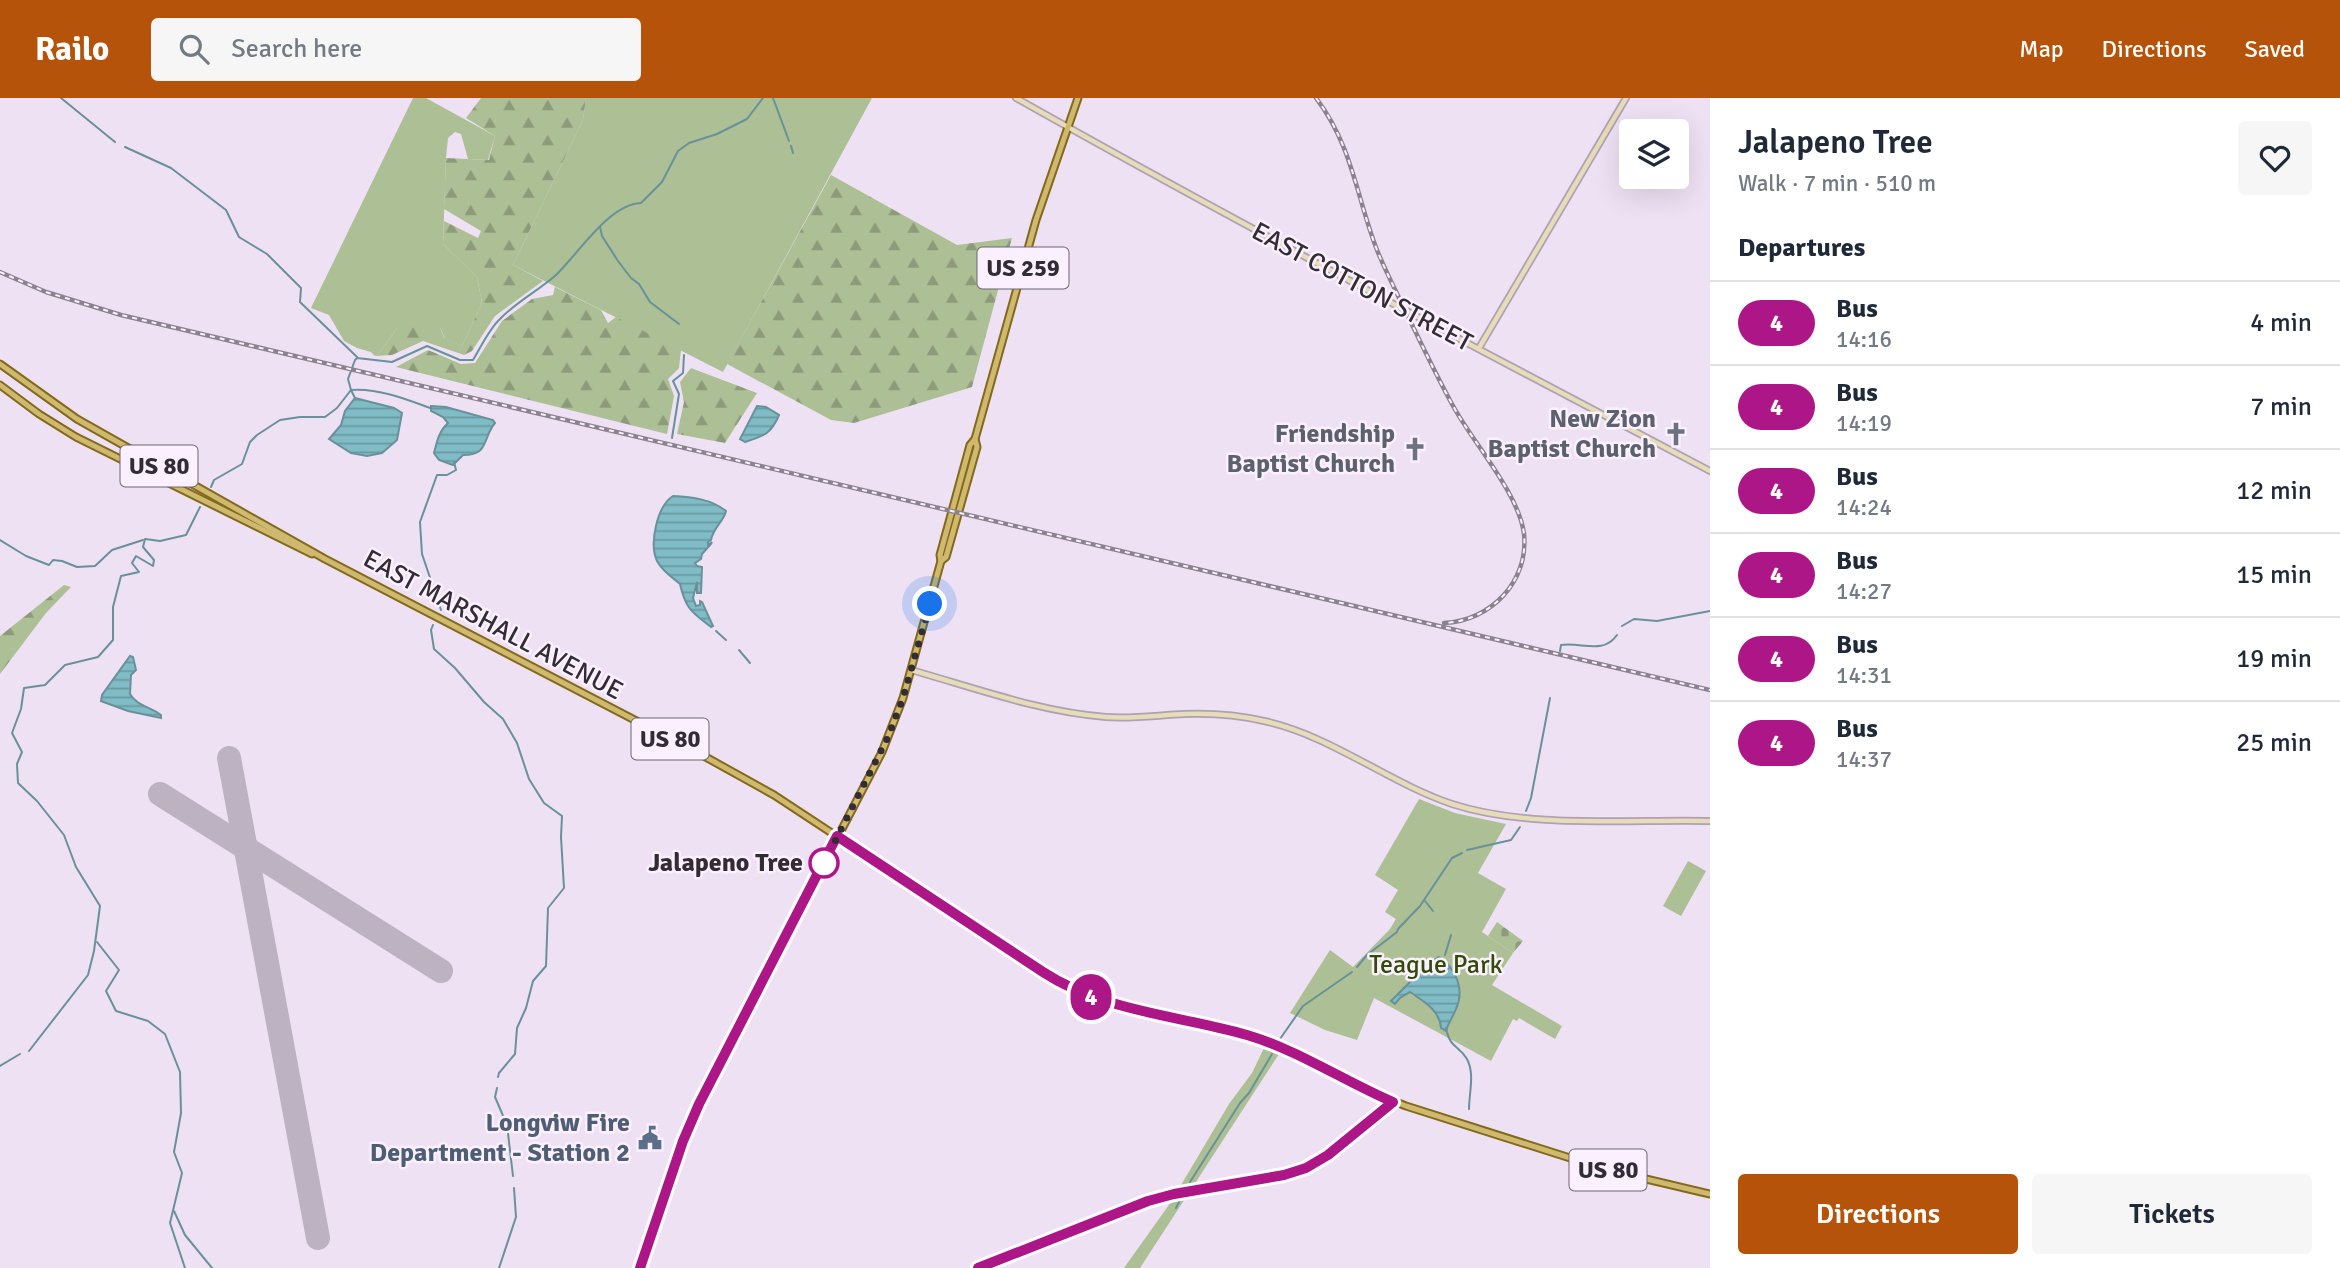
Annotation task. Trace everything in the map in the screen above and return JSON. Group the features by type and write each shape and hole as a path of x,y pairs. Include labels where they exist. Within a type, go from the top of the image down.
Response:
{"main road":[{"name":"EAST COTTON STREET","path":"1016,98 1257,232 1710,471"},
{"name":"US 259","path":"640,1268 683,1141 699,1104 882,752 899,710 977,447 975,439 1033,232 1078,98"},
{"path":"1479,348 1626,98"},
{"name":"EAST MARSHALL AVENUE","path":"0,364 57,406 109,438 325,559 774,795 1071,989 1115,1004 1260,1039 1393,1102 1601,1168 1710,1194"},
{"name":"EAST MARSHALL AVENUE","path":"0,386 51,422 103,450 325,559"},
{"path":"103,450 109,438"},
{"path":"911,670 1052,709 1086,715 1126,718 1206,714 1270,722 1324,741 1435,798 1485,812 1544,819 1710,821"},
{"path":"978,1268 1148,1201 1284,1175 1306,1168 1328,1155 1393,1102"}],"green space":[{"path":"413,98 426,98 495,136 488,160 468,159 461,134 455,132 448,138 446,158 443,244 477,277 482,303 462,346 445,339 440,327 397,328 375,356 344,341 329,315 311,308"},
{"path":"481,98 586,98 583,120 513,265 543,281 495,316 472,351 464,355 423,341 392,355 375,356 397,328 411,317 440,327 444,338 462,346 482,303 477,277 443,244 444,221 478,238 481,231 444,209 446,158 489,160 495,136 466,118"},
{"path":"586,98 872,98 723,372 513,265 583,120"},
{"path":"831,175 957,245 1012,238 972,387 854,423 831,420 727,364"},
{"path":"555,287 601,310 608,323 616,317 681,350 679,368 668,379 674,396 667,434 396,367 428,350 461,364 475,363 502,321 532,299 553,295"},
{"path":"691,368 757,393 725,443 677,434 684,402 680,382"},
{"path":"64,585 71,587 46,613 0,674 0,636"},
{"name":"Teague Park","path":"1419,799 1455,813 1506,824 1478,873 1506,889 1482,932 1513,953 1492,985 1562,1026 1555,1039 1519,1018 1517,1021 1513,1019 1491,1061 1374,998 1357,1040 1325,1030 1290,1013 1330,950 1353,967 1390,929 1396,919 1385,912 1398,890 1375,875"},
{"path":"1688,861 1706,871 1681,916 1663,906"},
{"path":"1497,922 1523,941 1513,953 1488,936"},
{"path":"1264,1048 1279,1054 1140,1268 1124,1268 1171,1202 1229,1104 1252,1073"}],"water":[{"path":"355,398 394,408 402,413 397,440 382,453 367,456 351,453 329,439 341,425 345,411"},
{"path":"431,406 446,407 493,420 495,423 482,449 463,455 453,465 439,460 434,453 437,440 448,423 431,411"},
{"path":"757,406 766,407 779,415 766,433 745,442 740,439"},
{"path":"673,496 708,501 726,511 708,542 708,545 712,542 711,544 695,563 702,567 701,593 697,593 697,582 693,598 696,606 702,602 713,626 711,627 691,610 680,584 657,561 654,545 656,526 663,508"},
{"path":"130,656 133,657 136,670 131,675 130,694 136,701 161,715 161,718 128,711 101,701 102,695"},
{"path":"1439,957 1454,973 1460,994 1446,1031 1441,1028 1434,1011 1410,992 1395,1004 1391,1001 1427,965"}],"waterway":[{"path":"61,98 115,142"},
{"path":"430,408 382,392 351,390 348,379 355,360 357,358 392,362 427,346 460,360 473,360 492,328 506,313 556,275 606,221 617,212 641,203 662,182 678,151 689,143 717,134 747,119 763,98"},
{"path":"773,98 789,141"},
{"path":"791,146 793,153"},
{"path":"125,147 171,168 226,210 239,237 267,254 301,288 300,302 357,357"},
{"path":"600,227 602,236 618,261 639,284 650,302 679,324"},
{"path":"672,438 679,394 673,381 683,373 684,355"},
{"path":"211,487 214,480 242,464 250,442 257,435 280,420 325,417 337,408 351,390 355,398"},
{"path":"441,610 422,554 420,522 437,475 447,475 456,470 454,462"},
{"path":"29,1051 88,975 100,906 76,867 64,835 37,801 18,783 17,764 22,752 12,733 21,709 24,688 45,685 65,665 98,657 113,640 113,607 121,576 139,572 132,563 136,556 153,566 154,560 143,547 145,539 160,541 186,535 200,507"},
{"path":"0,540 26,556 49,565 53,560 77,567 95,566 112,550 143,540"},
{"path":"1622,626 1634,619 1657,621 1710,611"},
{"path":"433,625 431,630 434,649 503,719 517,743 529,779 544,803 562,816 564,888 548,908 546,966 533,981 517,1028 515,1054 498,1077"},
{"path":"716,631 726,640"},
{"path":"1560,651 1561,645 1605,645 1617,635"},
{"path":"739,650 750,663"},
{"path":"1526,811 1531,798 1550,698"},
{"path":"1467,850 1511,840 1520,827"},
{"path":"1357,967 1367,955 1397,932 1420,906 1452,858 1462,853"},
{"path":"1425,901 1433,911"},
{"path":"1445,955 1451,935"},
{"path":"97,942 119,970 106,991 116,1011 148,1021 165,1034 180,1072 181,1113 174,1152 182,1173 170,1223 185,1268"},
{"path":"1280,1039 1303,1006 1352,972"},
{"path":"1446,1028 1450,1040 1469,1065 1469,1109"},
{"path":"0,1066 20,1054"},
{"path":"1190,1182 1272,1054"},
{"path":"497,1088 495,1097 507,1125 513,1176"},
{"path":"499,1268 516,1217 514,1188"},
{"path":"1176,1208 1181,1198"},
{"path":"174,1211 185,1235 212,1268"}],"runway":[{"path":"229,758 318,1238"},
{"path":"160,794 441,971"}],"railway":[{"path":"1316,98 1346,153 1370,230 1387,272 1452,404 1513,502 1524,534 1520,567 1504,595 1477,615 1444,623"},
{"path":"0,272 46,292 121,315 1710,690"}],"bus line":[{"name":"4","path":"640,1268 683,1141 699,1104 837,836 1071,989 1115,1004 1260,1039 1393,1102 1328,1155 1306,1168 1284,1175 1148,1201 978,1268"}],"place":[{"name":"New Zion Baptist Church","path":"1676,434"},
{"name":"Friendship Baptist Church","path":"1415,449"},
{"name":"Jalapeno Tree","path":"824,863"},
{"name":"Longviw Fire Department - Station 2","path":"650,1138"}],"route":[{"path":"824,863 888,737 903,698 930,604"}]}
